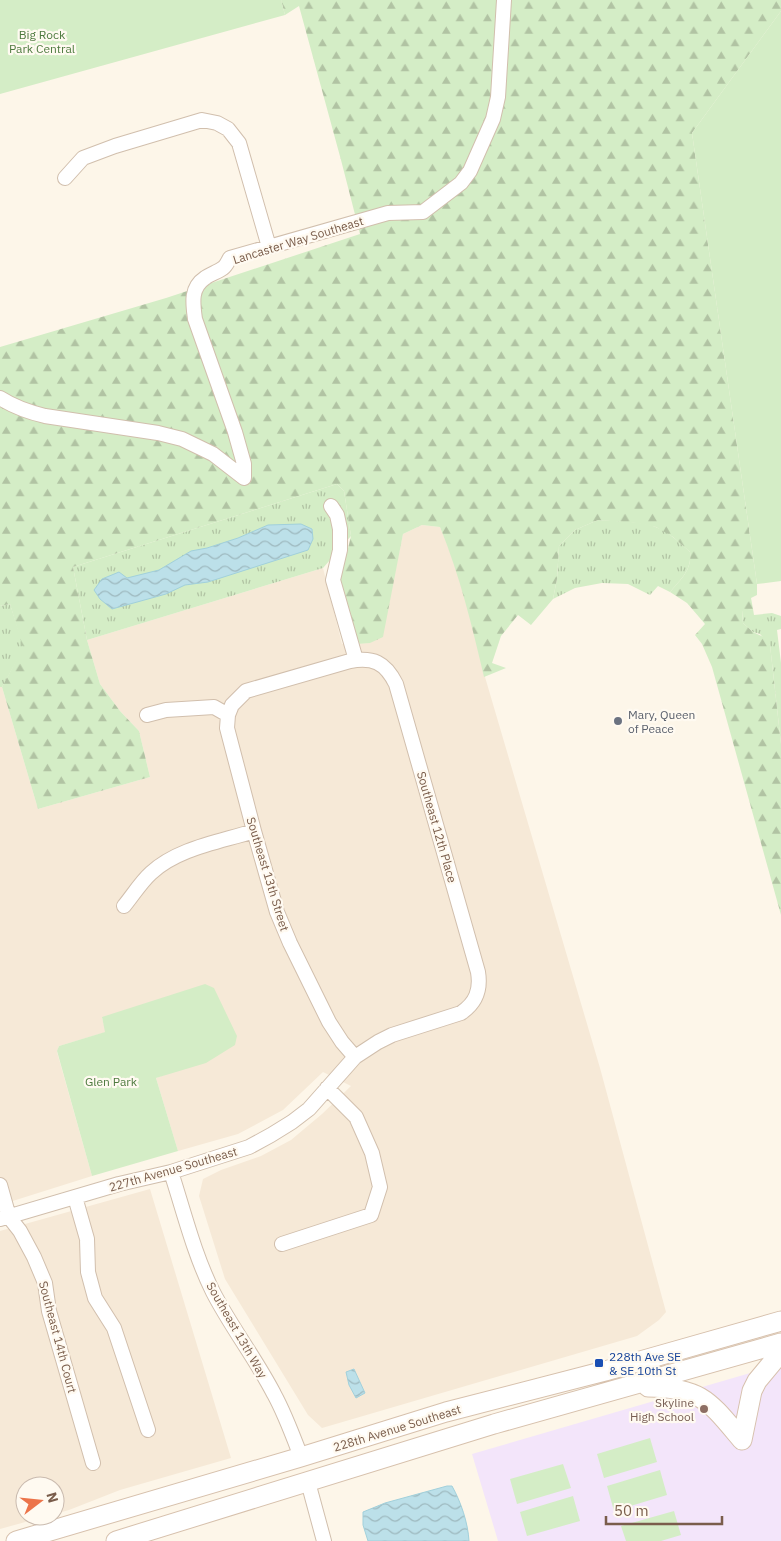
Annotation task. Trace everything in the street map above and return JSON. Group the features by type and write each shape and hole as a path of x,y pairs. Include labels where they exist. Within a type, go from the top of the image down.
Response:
{"main road":[{"name":"228th Avenue Southeast","path":"16,1541 446,1412 605,1371 781,1321"},
{"name":"228th Avenue Southeast","path":"116,1541 494,1424 781,1343"},
{"path":"630,1386 671,1387 696,1395 716,1409 742,1440 754,1386 781,1352"},
{"path":"234,1505 237,1491 287,1474 295,1468 301,1457 317,1462 331,1461 384,1445 415,1448"}],"street":[{"name":"Lancaster Way Southeast","path":"0,398 22,410 45,416 158,433 182,439 213,454 244,478 244,464 235,432 195,319 193,294 197,285 203,279 223,268 230,258 388,213 422,212 461,183 470,171 493,119 498,98 504,0"},
{"path":"66,178 83,158 115,146 202,120 217,123 228,129 239,143 269,247"},
{"path":"147,715 166,710 214,707 230,710 246,691 253,688 356,660 333,580 340,550 340,529 337,515 331,506"},
{"name":"Southeast 12th Place","path":"356,660 372,660 380,664 390,672 396,684 478,972 480,983 477,995"},
{"name":"Southeast 13th Street","path":"230,710 227,728 229,740 277,912 329,1022 355,1057"},
{"path":"124,906 151,873 168,861 186,852 254,832"},
{"name":"227th Avenue Southeast","path":"5,1218 119,1184 172,1172 248,1146 271,1136 309,1108 355,1057 392,1035 461,1013 470,1007 477,995"},
{"path":"282,1244 371,1215 380,1187 372,1153 356,1117 327,1088"},
{"name":"Southeast 13th Way","path":"172,1172 200,1261 212,1291 274,1393 301,1457"},
{"name":"Southeast 14th Court","path":"0,1185 5,1218 20,1231 45,1283 48,1311 93,1464"},
{"path":"75,1198 87,1239 88,1272 95,1298 114,1328 148,1430"},
{"path":"308,1482 324,1541"}],"shaded area":[{"path":"422,525 440,527 453,559 468,608 485,677 600,1068 666,1312 659,1320 637,1336 322,1428 308,1415 225,1279 199,1196 203,1179 221,1170 261,1156 291,1140 351,1086 323,1072 283,1110 238,1134 178,1151 156,1078 175,1071 236,1036 225,1015 102,1018 106,1032 59,1046 57,1052 92,1176 0,1205 0,687 2,687 38,809 150,777 139,731 120,711 100,684 87,640 323,568 342,644 370,643 393,581 403,534"},
{"path":"150,1189 231,1458 120,1490 65,1511 65,1476 15,1476 15,1525 0,1529 0,1231"},
{"name":"Skyline High School","path":"781,1364 781,1541 498,1541 472,1454"}],"green space":[{"name":"Big Rock Park Central","path":"0,0 281,0 285,15 0,94"},
{"path":"281,0 781,0 781,11 692,133 757,584 757,595 751,598 753,609 742,611 743,623 753,632 768,639 770,645 781,744 781,915 712,667 702,644 695,635 705,624 687,603 670,592 687,569 690,552 673,537 656,527 636,523 598,520 575,530 559,546 557,579 553,599 531,625 518,615 501,636 492,663 506,668 484,677 460,583 440,527 422,525 403,534 383,637 370,643 357,644 340,581 351,536 344,491 337,484 73,567 87,640 100,684 120,711 139,731 150,777 38,809 2,687 23,648 10,604 0,606 0,347 166,298 360,234 299,6 285,15"},
{"path":"781,11 781,581 757,584 692,133"},
{"path":"337,484 344,491 351,536 323,568 87,640 73,567"},
{"path":"598,520 645,524 667,533 690,552 689,564 685,574 670,592 658,586 650,595 628,584 602,583 575,588 553,599 557,579 559,546 575,530"},
{"path":"10,604 24,648 2,687 0,687 0,606"},
{"path":"753,609 754,615 772,613 781,616 781,629 777,630 781,663 781,744 770,645 760,634 753,632 743,623 742,610"},
{"name":"Glen Park","path":"205,984 214,988 237,1036 235,1045 206,1063 156,1078 178,1151 92,1176 57,1051 59,1046 105,1032 102,1017"},
{"path":"650,1438 657,1462 604,1478 597,1454"},
{"path":"563,1464 571,1488 517,1504 510,1479"},
{"path":"660,1470 667,1495 614,1511 607,1486"},
{"path":"573,1496 580,1521 527,1536 520,1512"},
{"path":"674,1511 681,1535 661,1541 626,1541 621,1526"}],"water":[{"path":"301,524 312,529 313,539 308,550 208,582 185,585 166,594 112,609 100,599 94,590 102,579 119,572 127,578 159,570 191,551 238,538 268,525"},
{"path":"354,1369 365,1393 356,1398 349,1385 346,1372"},
{"path":"452,1486 461,1506 466,1520 469,1541 368,1541 363,1525 363,1512 385,1503"}],"place":[{"name":"Mary, Queen of Peace","path":"618,721"},
{"name":"228th Ave SE & SE 10th St","path":"599,1363"},
{"name":"Skyline High School","path":"704,1409"}]}
